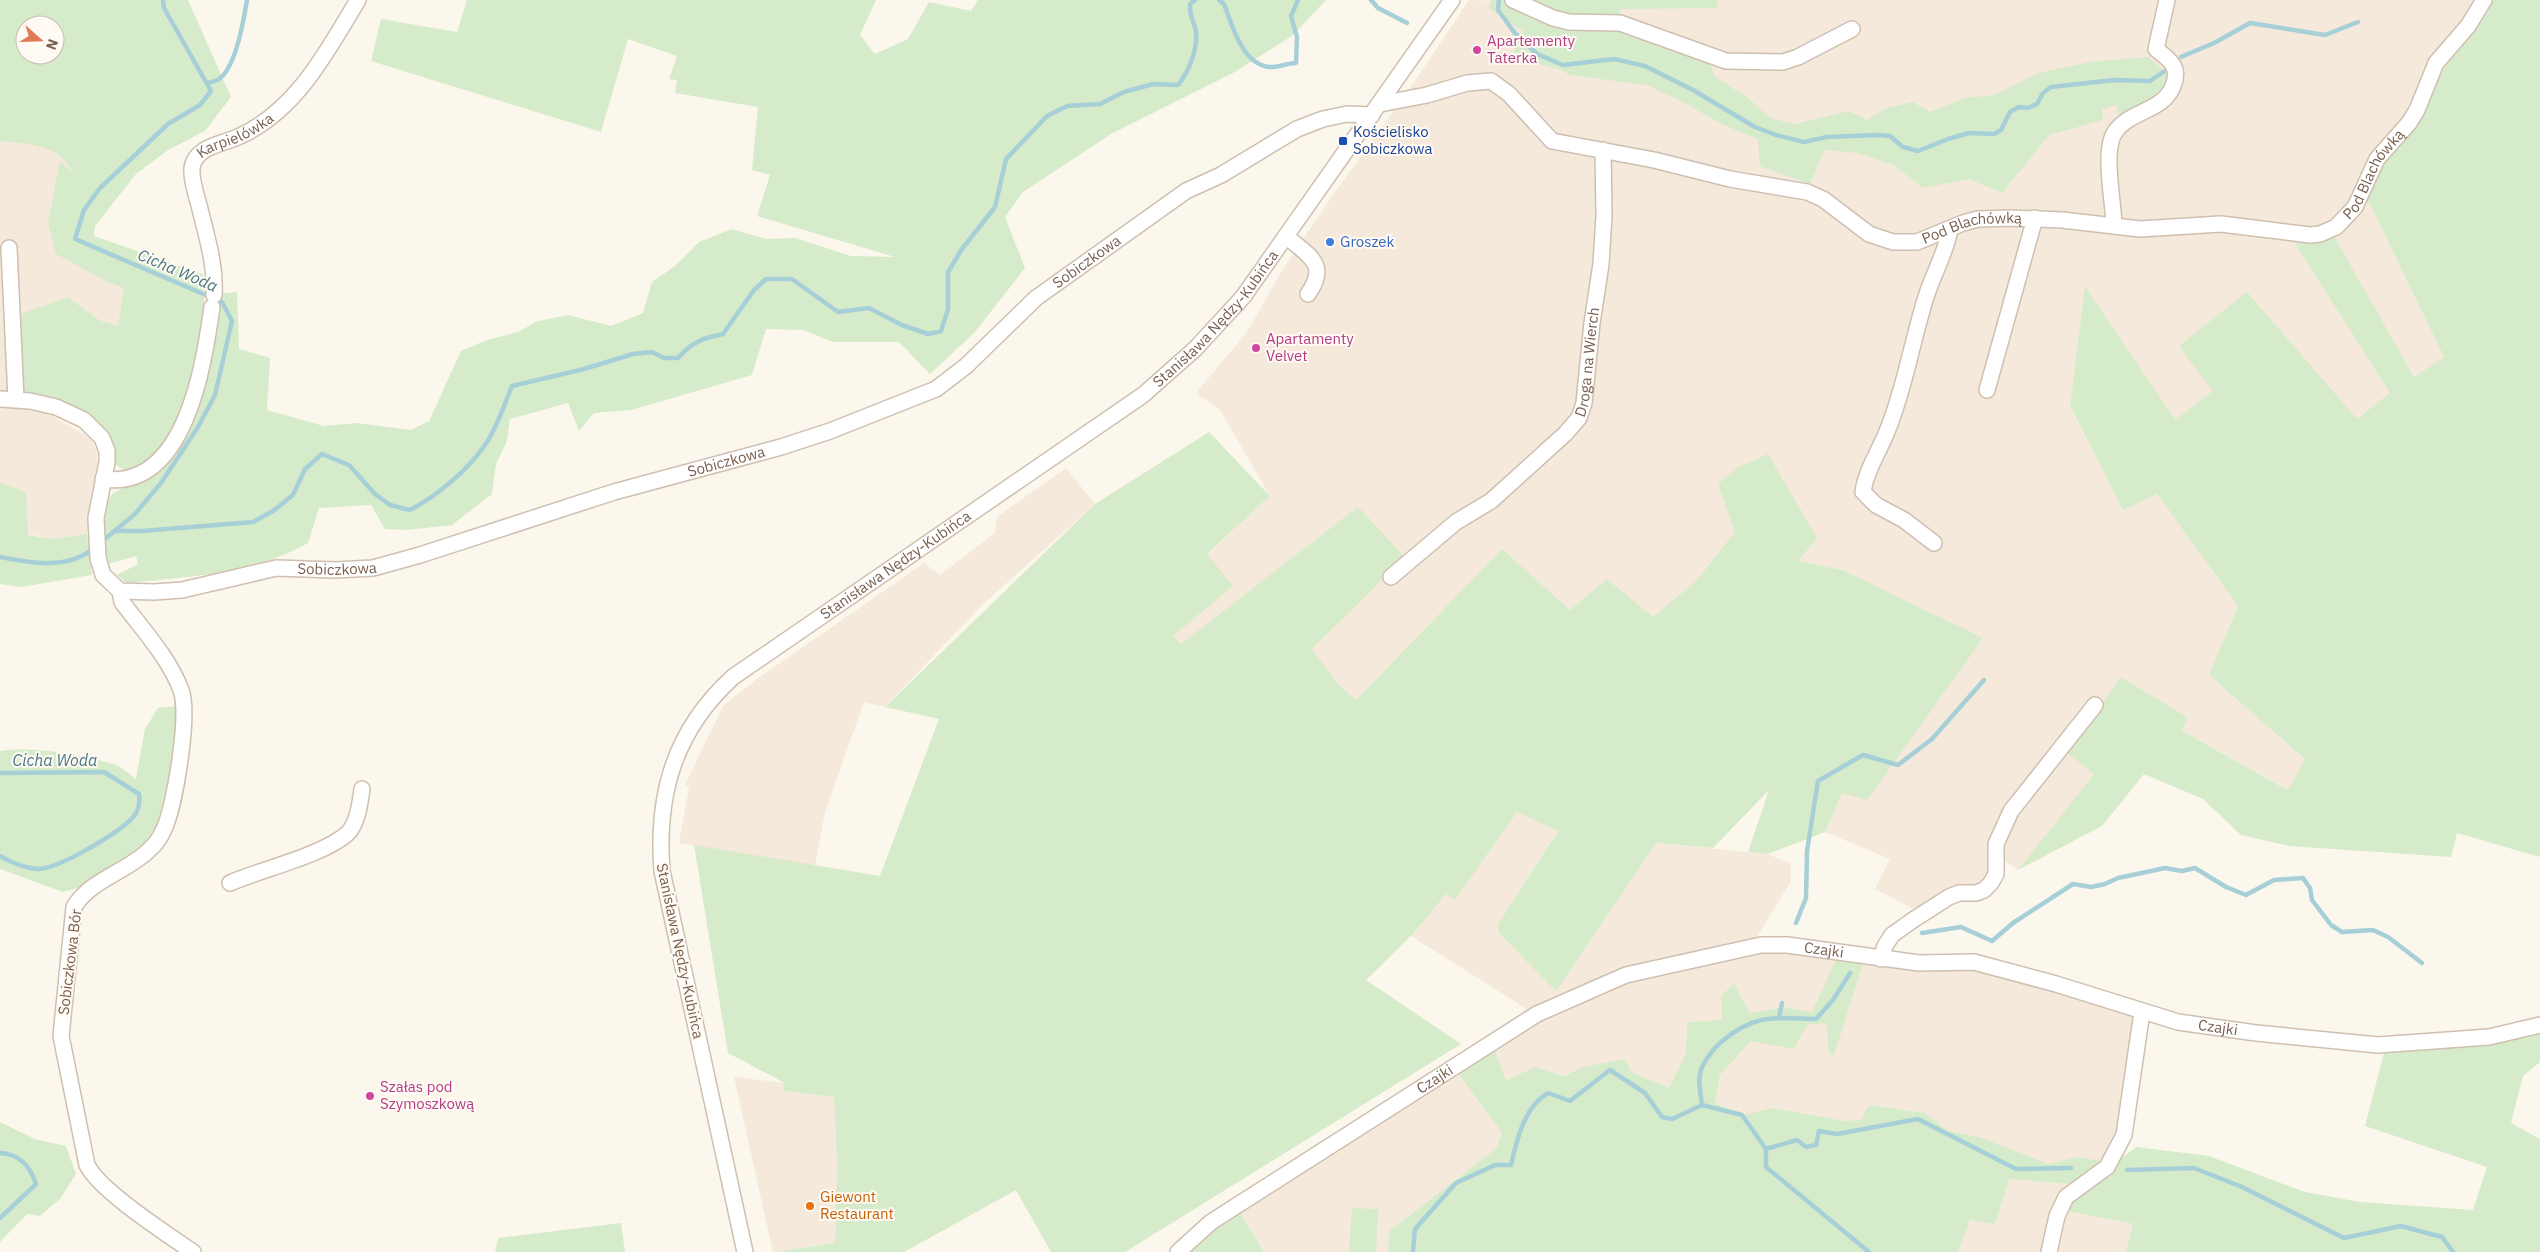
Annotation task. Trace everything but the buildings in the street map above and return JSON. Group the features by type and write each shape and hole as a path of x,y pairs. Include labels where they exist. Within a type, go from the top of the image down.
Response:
{"street":[{"name":"Karpielówka","path":"103,478 122,480 138,474 156,462 176,437 193,402 203,366 213,301 214,269 194,184 192,168 194,160 200,152 250,132 280,110 328,51 358,0"},
{"name":"Stanisława Nędzy-Kubińca","path":"745,1252 662,871 661,820 664,798 676,755 688,732 702,710 733,677 1143,396 1223,321 1286,237 1452,0"},
{"path":"1513,0 1554,18 1569,22 1620,23 1726,61 1782,62 1798,57 1852,29"},
{"path":"2114,226 2109,158 2114,132 2127,120 2159,104 2170,94 2175,82 2177,70 2174,64 2156,49 2167,0"},
{"name":"Pod Blachówką","path":"1376,110 1474,82 1491,81 1510,94 1552,141 1654,160 1730,179 1807,192 1823,199 1869,234 1893,242 1917,242 1963,223 1978,219 2035,218 2147,229 2221,224 2310,235 2320,234 2336,227 2355,207 2377,159 2417,110 2436,63 2468,26 2484,0"},
{"name":"Sobiczkowa","path":"120,591 154,592 182,590 276,568 335,570 373,568 420,555 623,490 781,447 830,431 936,388 966,366 1036,298 1150,214 1186,191 1221,175 1297,129 1323,119 1376,110"},
{"name":"Droga na Wierch","path":"1391,576 1456,522 1491,501 1566,434 1579,418 1584,403 1590,333 1600,264 1604,216 1604,150"},
{"path":"1987,390 2035,218"},
{"path":"1934,543 1904,520 1876,505 1863,492 1864,482 1896,408 1927,295 1948,242 1950,229"},
{"path":"1286,237 1316,263 1318,274 1308,294"},
{"path":"9,248 16,400"},
{"path":"0,399 56,407 84,420 95,428 102,438 107,451 98,500 96,524 98,558 103,575 120,591"},
{"name":"Sobiczkowa Bór","path":"120,591 122,602 168,663 182,692 184,704 181,743 172,804 164,829 151,849 109,875 79,899 74,907 61,1036 87,1165 91,1173 120,1198 193,1252"},
{"path":"1881,959 1885,946 1892,935 1913,920 1949,896 1959,893 1976,893 1984,890 1991,883 1996,874 1996,844 2011,811 2094,705"},
{"path":"230,883 333,844 349,832 360,808 362,789"},
{"name":"Czajki","path":"1178,1252 1211,1222 1515,1026 1537,1014 1626,975 1761,944 1787,945 1919,963 1974,962 2056,984 2178,1022 2378,1045 2489,1037 2540,1025"},
{"path":"2049,1252 2057,1216 2066,1197 2107,1168 2124,1136 2142,1012"}],"shaded area":[{"path":"1469,0 1717,8 1717,0 2493,0 2487,13 2442,71 2418,122 2380,166 2367,198 2444,357 2414,377 2334,237 2313,243 2294,242 2390,393 2357,420 2247,292 2213,391 2175,420 2085,287 2070,407 2123,510 2157,494 2238,606 2209,675 2305,759 2289,790 2182,731 2188,718 2094,774 2018,870 2005,861 2002,872 1929,917 1875,889 1890,859 1825,832 1842,793 1867,800 1842,570 1797,561 1735,532 1695,582 1653,618 1607,579 1570,610 1502,549 1356,700 1337,683 1312,649 1404,557 1180,645 1173,636 1232,586 1207,555 1270,496 1220,410 1196,393 1247,332 1283,269 1331,198 1415,81"},
{"path":"0,141 40,145 67,160 77,181 63,246 125,288 118,326 99,320 68,297 18,362 26,410 54,417 90,438 97,451 98,471 91,492 87,534 52,539 0,528"},
{"path":"1066,468 1095,504 981,606 885,707 864,702 825,812 815,866 679,843 689,787 685,785 723,706 757,679 924,563 940,575 995,533 997,517"},
{"path":"1517,812 1558,830 1498,924 1499,933 1556,990 1656,843 1768,854 1791,864 1791,881 1757,937 1651,964 1530,1011 1411,936 1446,893 1455,900"},
{"path":"1753,950 1797,951 1837,957 1812,1012 1784,1007 1749,1013 1734,985 1721,996 1723,1020 1687,1022 1686,1053 1669,1088 1631,1072 1583,1067 1564,1076 1535,1067 1506,1080 1493,1047 1516,1033 1578,1002 1645,977"},
{"path":"1863,964 1902,969 1984,969 2077,996 2132,1016 2137,1027 2124,1125 2102,1161 2077,1157 2048,1164 1980,1137 1948,1131 1925,1113 1869,1105 1861,1121 1846,1121 1772,1108 1744,1115 1715,1103 1720,1075 1751,1041 1794,1048 1807,1025 1826,1023 1829,1053 1834,1056"},
{"path":"1457,1072 1502,1133 1496,1149 1389,1231 1388,1252 1264,1252 1239,1211"},
{"path":"734,1077 784,1083 784,1091 834,1097 837,1164 835,1243 773,1252"},
{"path":"2009,1179 2070,1184 2055,1207 2041,1252 1958,1252 1970,1220 1995,1223"},
{"path":"2067,1211 2133,1224 2126,1252 2055,1252"}],"green space":[{"path":"0,0 188,0 231,97 205,131 168,150 136,174 95,226 94,236 203,274 203,326 198,357 190,388 179,417 165,442 146,460 124,470 109,455 94,421 89,415 72,405 23,394 18,362 21,314 68,297 99,320 118,326 124,288 108,282 56,254 48,223 60,161 73,173 67,163 52,151 21,143 0,141"},
{"path":"467,0 876,0 860,35 875,54 908,39 929,2 971,11 978,0 1326,0 1292,36 1233,73 1111,134 1023,192 1005,217 1025,268 974,333 930,374 899,342 833,342 803,330 766,329 752,375 631,410 594,413 579,431 568,403 510,419 507,441 496,464 492,494 452,525 406,530 385,529 371,505 319,508 308,543 287,553 243,568 197,576 127,583 117,575 138,564 136,556 105,565 100,525 105,503 114,492 138,483 166,460 185,431 217,294 237,292 239,349 270,358 267,410 324,426 357,423 411,430 429,421 461,351 487,340 518,332 538,321 568,315 611,326 643,313 652,282 675,266 699,242 732,229 766,239 795,238 851,256 895,257 757,216 770,175 752,170 758,107 675,93 677,80 669,79 677,56 628,39 601,132 371,61 381,19 457,32"},
{"path":"1491,0 1717,0 1717,8 1621,9 1617,30 1670,51 1710,62 1714,76 1748,98 1770,118 1795,124 1849,111 1867,120 1886,108 1913,102 1930,112 1964,98 1995,95 2039,73 2090,62 2148,57 2170,76 2154,95 2135,109 2119,115 2116,105 2102,109 2103,120 2049,135 2002,193 1969,179 1923,188 1894,165 1857,153 1824,150 1810,184 1760,166 1758,139 1719,123 1689,105 1647,85 1570,75 1561,70 1512,56 1523,31 1489,8"},
{"path":"2493,0 2540,0 2540,857 2457,833 2451,857 2289,846 2241,835 2203,799 2144,774 2102,826 2018,870 2094,774 2067,753 2121,677 2188,718 2182,731 2288,790 2305,759 2209,675 2238,606 2157,494 2123,510 2070,406 2085,286 2175,420 2213,391 2179,346 2247,292 2357,419 2390,393 2294,242 2313,243 2334,236 2414,377 2444,357 2367,198 2380,166 2418,122 2442,71 2487,13"},
{"path":"1209,432 1270,496 1207,554 1233,586 1173,636 1181,644 1358,507 1405,557 1312,649 1337,683 1356,700 1502,549 1570,610 1607,579 1653,617 1695,582 1735,532 1718,484 1737,468 1768,454 1817,538 1798,561 1842,570 1983,638 1867,800 1842,793 1825,832 1768,854 1748,852 1769,790 1713,848 1656,843 1556,991 1499,933 1498,924 1558,831 1517,812 1455,900 1446,894 1411,936 1366,980 1461,1044 1125,1252 1051,1252 1016,1190 904,1252 775,1252 835,1243 837,1164 834,1097 784,1091 783,1082 728,1053 694,845 880,876 939,719 885,707 1095,504"},
{"path":"0,483 26,492 28,535 52,539 87,534 92,575 21,587 0,584"},
{"path":"177,706 164,829 146,853 89,885 63,892 0,869 0,751 42,750 87,757 116,765 136,779 145,729 158,708"},
{"path":"1837,957 1863,964 1834,1056 1829,1053 1826,1023 1807,1025 1794,1049 1751,1041 1720,1075 1715,1103 1744,1115 1772,1108 1846,1121 1861,1120 1869,1105 1925,1113 1948,1131 1980,1137 2048,1164 2077,1157 2102,1161 2070,1184 2009,1179 1995,1224 1970,1220 1958,1252 1388,1252 1389,1231 1496,1149 1502,1133 1457,1072 1493,1047 1506,1080 1535,1067 1564,1076 1583,1067 1625,1059 1631,1072 1669,1088 1686,1053 1687,1022 1722,1020 1721,996 1734,984 1750,1013 1784,1007 1812,1012"},
{"path":"2540,1034 2540,1062 2523,1076 2511,1123 2540,1139 2540,1252 2126,1252 2133,1224 2067,1211 2078,1191 2136,1147 2209,1156 2305,1192 2360,1202 2473,1210 2487,1167 2365,1126 2385,1049 2461,1048"},
{"path":"0,1122 35,1139 66,1146 76,1174 60,1199 40,1216 27,1214 0,1242"},
{"path":"1352,1208 1378,1209 1376,1252 1349,1252"},
{"path":"1239,1211 1264,1252 1187,1252"},
{"path":"621,1223 625,1252 495,1252 498,1238"}],"waterway":[{"name":"Cicha Woda","path":"101,542 134,515 161,483 198,427 215,395 232,321 222,302 75,239 84,210 100,188 168,124 200,105 211,91 164,8 163,0"},
{"path":"208,83 219,79 230,65 235,54 247,0"},
{"path":"115,531 142,531 253,522 273,511 293,495 305,469 322,454 349,465 375,494 390,505 410,510 451,482 478,455 493,431 512,386 584,369 633,354 652,352 664,358 678,358 688,348 698,342 723,334 754,290 766,279 792,279 838,312 869,308 902,325 928,334 941,331 948,309 948,272 962,249 995,207 1006,159 1047,116 1067,106 1100,104 1124,92 1153,84 1178,85 1189,67 1196,45 1196,31 1190,9 1190,4 1195,0"},
{"path":"1219,0 1224,4 1239,42 1245,51 1252,59 1269,67 1296,63 1297,37 1291,16 1298,0"},
{"path":"1371,0 1378,8 1407,23"},
{"path":"1499,0 1498,10 1514,32 1537,54 1563,65 1614,59 1645,66 1693,90 1755,127 1776,135 1804,142 1827,137 1878,135 1890,136 1903,147 1918,151 1969,133 1994,134 2001,130 2010,112 2019,107 2028,108 2037,104 2043,93 2051,87 2114,80 2150,81 2169,68"},
{"path":"2181,57 2214,43 2250,23 2325,35 2358,22"},
{"name":"Cicha Woda","path":"0,557 36,563 60,562 83,556 93,549"},
{"path":"1796,923 1806,898 1807,851 1818,781 1863,755 1898,765 1932,739 1984,680"},
{"name":"Cicha Woda","path":"0,773 104,772 139,794 136,814 127,823 103,840 73,857 46,868 37,869 18,864 0,856"},
{"path":"1922,933 1961,927 1992,941 2013,923 2073,884 2091,887 2105,884 2118,878 2165,868 2182,871 2195,868 2226,887 2246,895 2274,880 2303,878 2310,888 2312,900 2331,925 2342,932 2373,930 2388,937 2422,963"},
{"path":"1413,1252 1415,1229 1456,1183 1495,1165 1511,1165 1519,1134 1527,1115 1533,1106 1548,1093 1570,1101 1610,1070 1645,1093 1662,1117 1672,1119 1702,1105 1699,1081 1701,1070 1708,1056 1721,1042 1745,1026 1766,1019 1816,1019 1833,1000 1850,973"},
{"path":"1779,1018 1782,1003"},
{"path":"1702,1105 1742,1115 1766,1149 1797,1140 1806,1147 1816,1145 1819,1131 1837,1134 1918,1119 2016,1169 2071,1168"},
{"path":"1766,1149 1766,1167 1869,1252"},
{"name":"Cicha Woda","path":"0,1153 13,1156 23,1162 31,1172 36,1184 0,1218"},
{"path":"2127,1170 2194,1168 2242,1187 2344,1238 2401,1226 2442,1237 2453,1252"}],"place":[{"name":"Apartementy Taterka","path":"1477,50"},
{"name":"Kościelisko Sobiczkowa","path":"1343,141"},
{"name":"Groszek","path":"1330,242"},
{"name":"Apartamenty Velvet","path":"1256,348"},
{"name":"Szałas pod Szymoszkową","path":"370,1096"},
{"name":"Giewont Restaurant","path":"810,1206"}]}
